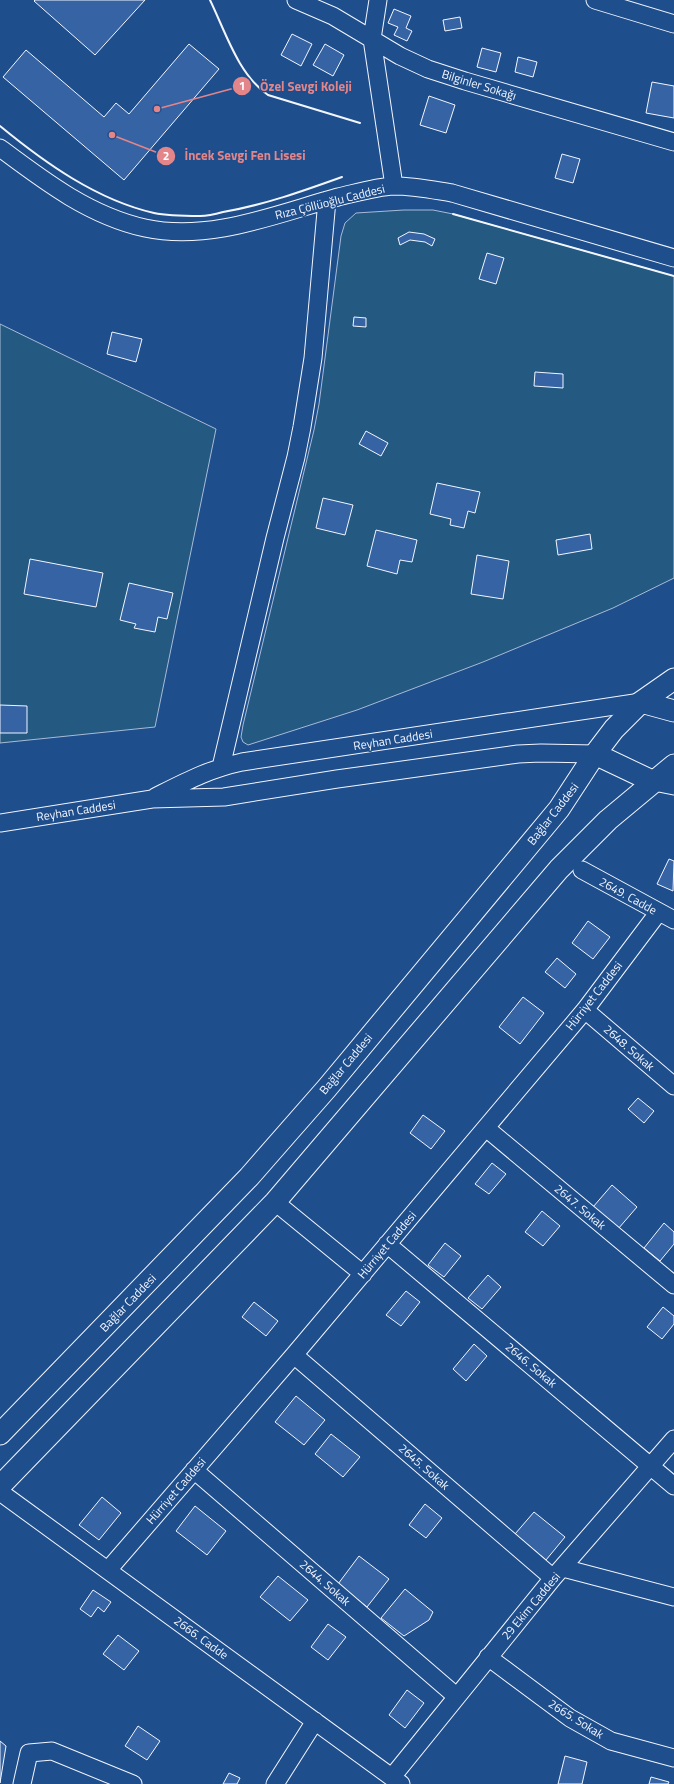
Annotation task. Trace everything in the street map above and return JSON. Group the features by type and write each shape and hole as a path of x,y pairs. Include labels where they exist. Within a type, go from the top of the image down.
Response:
{"main road":[{"name":"Bağlar Caddesi","path":"0,1434 249,1177 327,1088 559,810 595,754 614,729 641,702 674,679"},
{"path":"641,702 674,711"},
{"path":"595,754 654,782"},
{"path":"0,1486 275,1202 559,869 608,820 674,765"}],"street":[{"name":"Bilginler Sokağı","path":"296,0 333,16 400,56 428,69 674,142"},
{"path":"378,0 372,39 394,186"},
{"path":"595,0 674,24"},
{"name":"Rıza Çöllüoğlu Caddesi","path":"0,148 38,176 90,208 117,220 146,228 174,232 204,231 223,228 367,190 394,186 452,193 674,258"},
{"path":"221,767 302,427 313,358 327,200"},
{"name":"Reyhan Caddesi","path":"152,799 204,772 221,767 641,702"},
{"name":"Reyhan Caddesi","path":"0,823 152,799 224,797 518,754 595,754"},
{"path":"654,782 674,786"},
{"name":"2649. Cadde","path":"582,870 658,913 674,920"},
{"name":"Hürriyet Caddesi","path":"108,1570 294,1355 585,1010 658,913"},
{"name":"2648. Sokak","path":"585,1010 674,1086"},
{"name":"2647. Sokak","path":"486,1128 674,1285"},
{"path":"275,1202 362,1274"},
{"name":"2646. Sokak","path":"387,1244 674,1486"},
{"name":"2645. Sokak","path":"294,1355 558,1573 674,1596"},
{"name":"29 Ekim Caddesi","path":"396,1780 456,1696 558,1573 674,1439"},
{"name":"2644. Sokak","path":"194,1470 456,1696"},
{"name":"2666. Cadde","path":"0,1492 396,1780"},
{"name":"2665. Sokak","path":"488,1657 570,1718 611,1741 674,1758"},
{"path":"275,1784 315,1721"},
{"path":"22,1784 29,1753 52,1751 132,1784"}],"shaded area":[{"path":"433,210 453,214 674,276 674,578 613,608 483,662 357,710 248,745 243,742 241,737 243,725 319,404 341,236 345,223 356,213"},
{"path":"0,324 216,429 155,727 0,743"}],"building":[{"path":"145,0 95,55 34,1"},
{"path":"394,9 411,16 406,28 412,31 407,41 394,35 398,27 388,23"},
{"path":"460,17 462,28 445,31 443,20"},
{"path":"292,34 312,44 301,66 281,55"},
{"path":"189,44 219,69 124,180 3,77 26,50 104,117 116,103 129,114"},
{"path":"325,44 344,55 333,76 313,65"},
{"path":"482,48 501,53 496,72 477,67"},
{"path":"518,57 537,62 533,77 515,72"},
{"path":"652,82 674,86 674,118 646,113"},
{"path":"429,96 455,105 446,133 420,125"},
{"path":"562,154 580,159 573,183 555,178"},
{"path":"409,232 424,234 435,239 432,246 425,242 410,240 400,245 398,238"},
{"path":"487,253 504,258 496,284 479,279"},
{"path":"354,317 366,318 366,327 353,326"},
{"path":"112,332 142,339 136,362 107,354"},
{"path":"535,372 563,374 563,388 534,386"},
{"path":"366,431 388,443 381,456 359,444"},
{"path":"437,483 480,492 475,513 468,511 464,528 450,525 451,519 430,514"},
{"path":"323,498 353,505 345,535 316,528"},
{"path":"376,530 417,540 412,562 400,560 397,574 367,566"},
{"path":"590,534 592,549 558,555 556,540"},
{"path":"477,555 509,561 503,599 471,594"},
{"path":"30,559 103,573 96,607 24,594"},
{"path":"129,583 173,593 167,619 158,617 155,632 134,628 136,624 120,620"},
{"path":"0,705 27,706 27,733 0,733"},
{"path":"669,859 674,861 673,891 657,884"},
{"path":"588,921 610,937 593,959 572,943"},
{"path":"557,958 576,974 565,988 545,972"},
{"path":"523,997 544,1013 520,1044 499,1027"},
{"path":"638,1098 654,1111 644,1123 628,1109"},
{"path":"423,1115 445,1131 431,1149 410,1133"},
{"path":"492,1163 506,1174 489,1194 475,1184"},
{"path":"612,1185 637,1207 618,1229 593,1207"},
{"path":"542,1211 560,1226 543,1246 525,1232"},
{"path":"664,1223 674,1232 674,1244 660,1261 644,1248"},
{"path":"445,1243 461,1256 444,1277 428,1265"},
{"path":"488,1275 501,1287 482,1309 468,1298"},
{"path":"406,1291 420,1302 401,1326 386,1315"},
{"path":"254,1302 278,1321 266,1336 242,1317"},
{"path":"663,1307 674,1316 674,1324 662,1339 647,1327"},
{"path":"474,1344 487,1356 466,1381 453,1369"},
{"path":"296,1396 325,1420 304,1445 275,1422"},
{"path":"331,1434 360,1457 343,1477 315,1454"},
{"path":"102,1497 121,1513 99,1540 79,1525"},
{"path":"425,1504 442,1518 426,1538 409,1525"},
{"path":"195,1506 226,1531 207,1555 176,1531"},
{"path":"534,1512 565,1537 546,1560 515,1534"},
{"path":"359,1556 389,1579 367,1607 338,1584"},
{"path":"278,1576 308,1600 290,1621 260,1597"},
{"path":"405,1589 433,1612 429,1620 404,1636 381,1618"},
{"path":"93,1590 111,1602 104,1612 98,1607 91,1617 80,1609"},
{"path":"328,1624 346,1637 328,1660 311,1647"},
{"path":"118,1635 139,1651 124,1670 103,1654"},
{"path":"407,1690 424,1703 405,1728 389,1715"},
{"path":"138,1726 160,1741 147,1760 125,1746"},
{"path":"0,1741 6,1746 0,1783"},
{"path":"565,1756 587,1762 582,1784 558,1784"},
{"path":"229,1773 240,1778 237,1784 223,1784"},
{"path":"651,1777 669,1782 668,1784 649,1784"}],"wall":[{"path":"210,0 227,39 241,64 249,76 268,95 360,123"},
{"path":"0,126 53,166 92,190 133,207 159,214 177,216 206,216 268,202 342,177"},
{"path":"453,214 674,276"}],"place":[{"name":"Özel Sevgi Koleji","path":"157,109"},
{"name":"İncek Sevgi Fen Lisesi","path":"112,135"}]}
